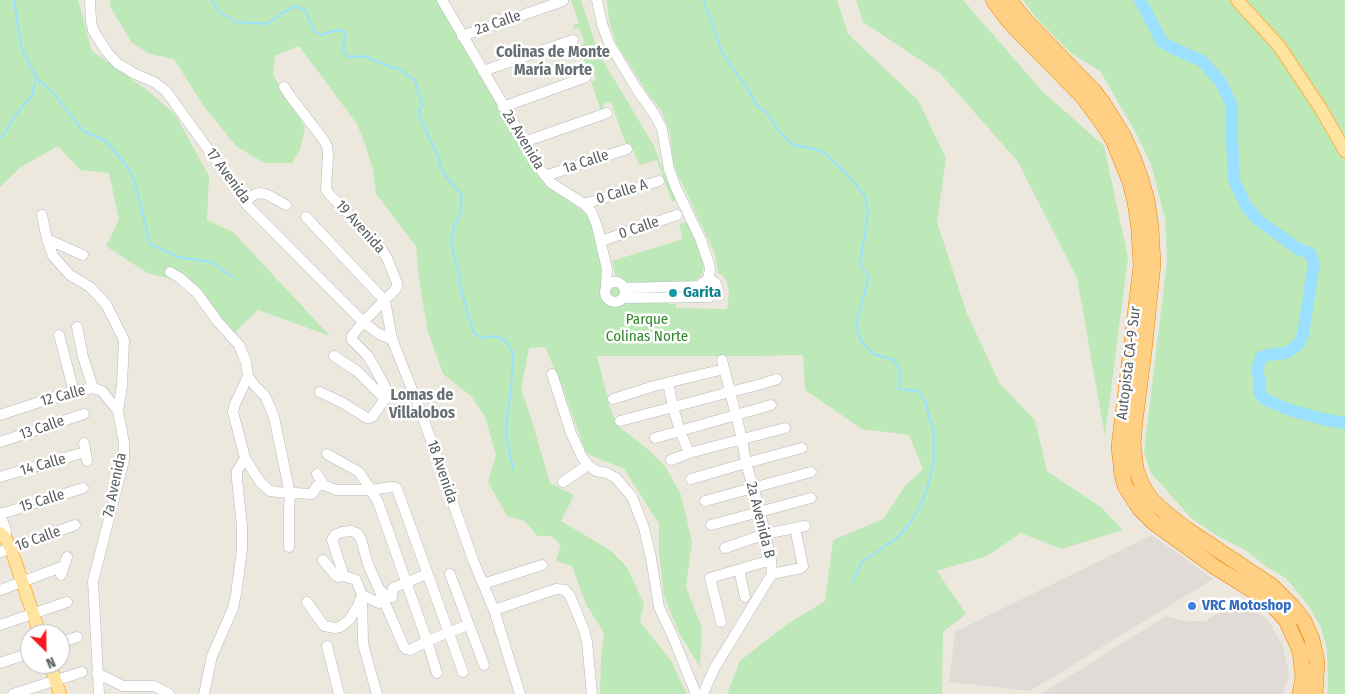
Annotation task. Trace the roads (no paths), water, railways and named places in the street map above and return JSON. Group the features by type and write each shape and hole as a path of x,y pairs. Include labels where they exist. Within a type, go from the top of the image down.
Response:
{"highway":[{"name":"Autopista CA-9 Sur","path":"994,0 1016,29 1083,97 1113,140 1130,182 1139,229 1141,266 1119,447 1125,486 1139,508 1154,523 1215,567 1260,595 1276,608 1286,620 1300,651 1303,676 1300,694"},
{"name":"Autopista CA-9 Sur","path":"1009,0 1026,21 1093,90 1103,103 1123,135 1143,186 1151,227 1153,264 1133,443 1136,469 1142,484 1151,499 1166,513 1185,528 1272,586 1293,607 1304,622 1312,640 1317,662 1315,694"}],"main road":[{"path":"1236,0 1279,46 1321,109 1345,151"},
{"path":"4,543 22,582 36,624"},
{"path":"54,674 60,694"}],"street":[{"name":"17 Avenida","path":"90,0 93,30 107,52 117,63 135,74 154,82 166,91 235,185 246,204 363,322 379,334 392,339"},
{"name":"2a Avenida","path":"444,0 462,36 545,176 555,186 584,204 594,215 607,269 606,286"},
{"path":"597,0 602,24 610,42 636,88 655,114 662,129 669,169 710,264 710,270 705,283 700,289 702,294 710,297"},
{"name":"2a Calle","path":"462,36 562,2"},
{"path":"483,71 573,40"},
{"path":"503,107 586,77"},
{"name":"19 Avenida","path":"284,87 323,139 326,146 328,154 326,189 329,194 378,244 387,258 398,287 385,301"},
{"path":"524,142 607,113"},
{"name":"1a Calle","path":"545,176 627,149"},
{"name":"0 Calle A","path":"584,204 659,181"},
{"path":"246,204 250,197 262,193 286,204"},
{"name":"7a Avenida","path":"42,215 53,256 70,275 90,288 106,304 124,340 122,385 118,411 124,443 124,460 93,581 99,694"},
{"name":"0 Calle","path":"601,241 677,215"},
{"path":"306,217 385,301 363,322 352,336 352,340 365,352 381,379 385,387 385,399 372,416 367,418 344,403 320,392"},
{"path":"47,239 83,256"},
{"name":"2a Avenida","path":"607,269 622,289"},
{"path":"170,272 197,293 218,322 239,346 246,362 248,376 265,396 274,417 290,494 289,548"},
{"path":"622,289 619,302 616,303 609,301 604,293 606,286 611,282 622,289 681,292 710,297 715,294 717,289 716,283 705,283 681,292"},
{"name":"18 Avenida","path":"385,301 392,339 422,415 473,560 494,610 520,694"},
{"path":"77,327 83,357 93,388"},
{"path":"59,335 74,392"},
{"path":"334,356 357,371 385,399"},
{"path":"357,371 370,359"},
{"name":"2a Avenida B","path":"668,382 723,364 771,560 772,574 714,669 703,694"},
{"path":"552,374 571,433 582,457 596,471 607,473 616,478 632,497 644,528 659,607 696,694"},
{"path":"248,376 233,412 245,458 261,483 270,491 290,494 312,494 316,486 324,485 336,490 371,490 392,487 397,489 463,672"},
{"path":"620,421 777,379"},
{"path":"613,399 668,382 672,407 689,453"},
{"name":"12 Calle","path":"0,415 93,388 102,392 118,411"},
{"path":"655,438 771,405"},
{"name":"13 Calle","path":"0,442 84,414"},
{"path":"671,460 689,453 785,428"},
{"path":"691,480 802,448"},
{"name":"14 Calle","path":"0,477 85,452"},
{"path":"327,454 359,472 378,502 437,673"},
{"path":"204,694 212,656 233,608 236,594 242,550 242,525 237,480 238,471 245,458"},
{"path":"563,482 588,465"},
{"path":"705,501 811,472"},
{"path":"317,474 324,485"},
{"name":"15 Calle","path":"0,513 84,484 78,498"},
{"path":"711,525 811,498"},
{"path":"0,513 6,532 4,543"},
{"name":"16 Calle","path":"4,543 74,524"},
{"path":"725,548 765,534 800,527 804,566 772,574"},
{"path":"344,576 332,540 335,535 351,531 357,533 361,539 368,564 404,647 410,650 427,641 468,625"},
{"path":"323,560 336,576 344,576 356,580 362,595 363,644 377,694"},
{"path":"721,622 710,578 771,560"},
{"path":"483,584 542,565"},
{"path":"0,590 64,566"},
{"path":"739,570 745,598"},
{"path":"380,590 388,597 392,597 393,588 427,574"},
{"path":"450,574 484,665"},
{"path":"494,610 556,589 564,590 570,596 584,630 592,694"},
{"path":"362,595 380,603 382,599 380,590"},
{"path":"306,602 324,626 335,628 349,620 358,606 362,595"},
{"path":"0,625 68,602"},
{"path":"70,639 77,637"},
{"path":"327,646 339,694"},
{"path":"0,662 20,656"},
{"path":"13,694 82,672"},
{"path":"97,673 123,686 154,686 169,694"}],"waterway":[{"path":"14,0 21,46 36,78 51,90 83,131 106,141 130,170 137,190 150,244 178,257 211,262 234,278"},
{"path":"211,0 221,13 237,22 267,24 296,6 305,10 314,31 321,35 337,30 346,32 343,50 349,57 364,56 401,70 415,81 423,106 419,109 420,118 437,154 443,173 462,195 460,214 454,226 451,244 473,332 481,338 496,336 506,341 513,353 506,435 513,469"},
{"path":"703,0 722,53 746,86 757,106 767,113 779,131 793,145 815,149 824,153 845,172 865,196 868,213 860,264 869,277 856,324 861,341 873,354 894,360 900,372 899,389 918,391 926,403 934,430 934,461 922,502 911,522 897,538 862,562 852,582"},
{"path":"1140,0 1162,42 1202,61 1220,81 1232,106 1234,180 1246,206 1258,220 1298,249 1310,253 1314,263 1303,334 1298,345 1286,353 1261,357 1257,370 1260,381 1259,393 1266,400 1293,411 1345,423"},
{"path":"0,138 17,113 32,96 36,78"}],"place":[{"name":"Garita","path":"673,293"},
{"name":"VRC Motoshop","path":"1192,606"}],"district":[{"name":"Colinas de Monte María Norte","path":"553,62"},
{"name":"Lomas de Villalobos","path":"422,405"}],"park label":[{"name":"Parque Colinas Norte","path":"647,328"}]}
